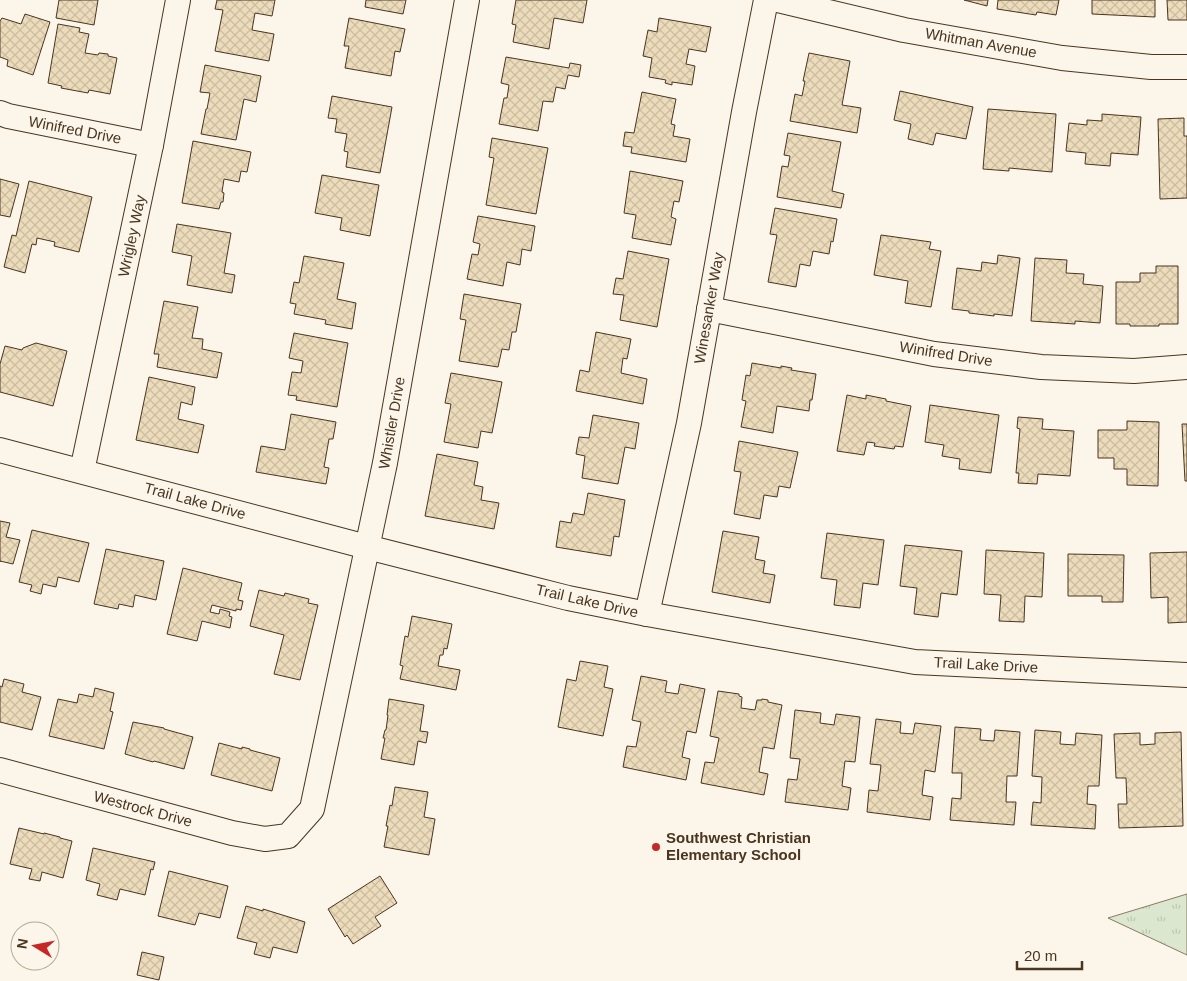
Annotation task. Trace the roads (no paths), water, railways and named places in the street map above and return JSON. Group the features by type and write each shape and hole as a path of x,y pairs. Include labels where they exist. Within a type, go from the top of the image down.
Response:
{"street":[{"name":"Wrigley Way","path":"82,471 151,145 178,0"},
{"name":"Whistler Drive","path":"288,836 312,809 385,463 467,0"},
{"name":"Winesanker Way","path":"647,614 689,423 744,112 766,0"},
{"name":"Whitman Avenue","path":"778,0 904,30 1062,58 1151,67 1187,67"},
{"name":"Winifred Drive","path":"0,113 151,145"},
{"name":"Winifred Drive","path":"709,308 943,356 1041,367 1134,371 1187,366"},
{"name":"Trail Lake Drive","path":"0,450 568,598 647,614 915,662 1187,675"},
{"name":"Westrock Drive","path":"0,770 232,833 265,839 288,836"}],"place":[{"name":"Southwest Christian Elementary School","path":"656,847"}]}
